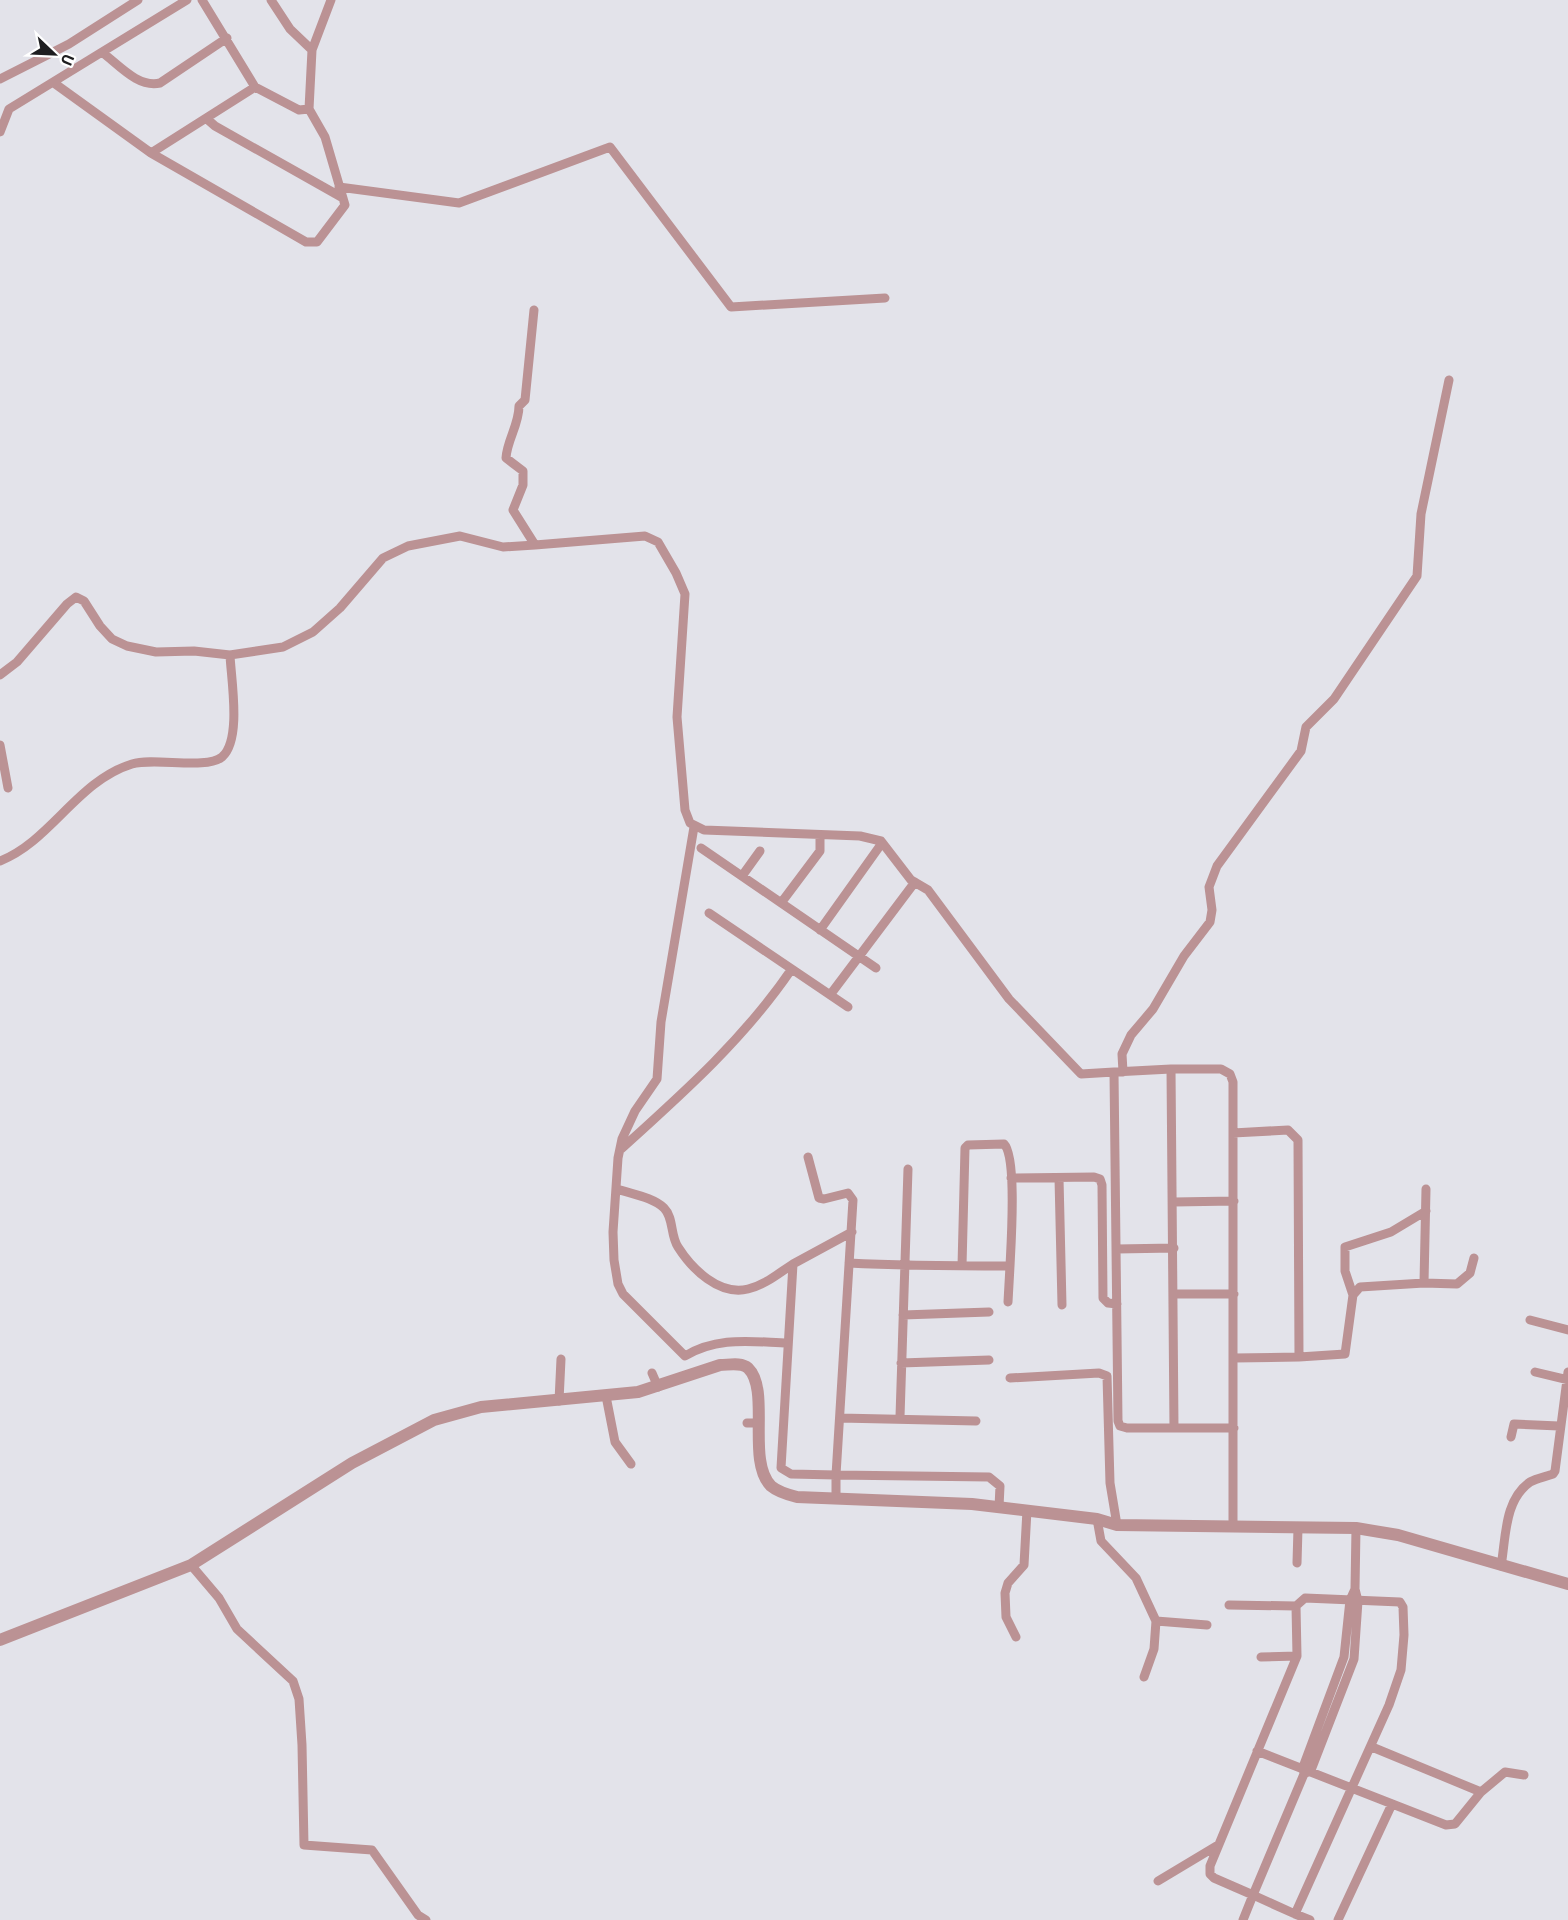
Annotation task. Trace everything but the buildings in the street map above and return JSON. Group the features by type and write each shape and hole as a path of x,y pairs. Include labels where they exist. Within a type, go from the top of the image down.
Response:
{"street":[{"path":"0,132 9,109 187,0"},
{"path":"202,0 255,87 299,110 309,109"},
{"path":"271,0 290,29 312,50"},
{"path":"54,83 151,153 306,242 317,242 345,205 325,137 309,109 312,50 331,0"},
{"path":"0,79 69,44 133,1"},
{"path":"103,53 139,80 150,85 160,83 226,38"},
{"path":"151,153 255,87"},
{"path":"207,119 215,126 343,198"},
{"path":"339,187 459,203 610,147 731,307 885,298"},
{"path":"534,310 525,400 519,406 519,420 506,458 523,471 523,485 513,510 536,545"},
{"path":"1234,1428 1127,1428 1119,1425 1117,1249 1119,1072 1122,1054 1131,1035 1153,1009 1184,956 1210,922 1212,910 1209,887 1217,866 1298,755 1306,727 1334,699 1417,576 1421,514 1449,380"},
{"path":"0,675 17,662 67,604 79,597 90,607 100,626 112,639 127,646 156,652 194,651 230,655 283,647 313,632 340,608 383,558 408,546 460,536 504,547 645,536 658,542 685,594 677,717 685,810 694,827 704,830 860,836 882,843 915,882 928,890 1009,999 1060,1055 1081,1074 1171,1069 1221,1070 1230,1074 1233,1082 1234,1201 1233,1527"},
{"path":"0,861 23,847 97,781 114,772 131,764 150,760 213,762 222,756 234,732 230,655"},
{"path":"0,745 8,788"},
{"path":"694,827 661,1022 657,1079 626,1128 619,1150 614,1232 618,1284 631,1305 685,1356 694,1375"},
{"path":"781,903 820,851 820,835"},
{"path":"820,930 882,843"},
{"path":"701,848 876,968"},
{"path":"742,876 760,851"},
{"path":"830,995 915,882"},
{"path":"709,913 848,1007"},
{"path":"619,1150 727,1050 766,1007 791,970"},
{"path":"1171,1069 1174,1202 1174,1428"},
{"path":"1233,1133 1288,1130 1298,1140 1299,1357"},
{"path":"962,1266 966,1146 1004,1144 1009,1150 1011,1178 1008,1302"},
{"path":"808,1157 819,1198 848,1194 852,1196 852,1233 836,1499"},
{"path":"900,1418 908,1169"},
{"path":"1011,1178 1094,1177 1100,1179 1103,1298 1108,1303 1117,1304"},
{"path":"1059,1178 1062,1305"},
{"path":"617,1189 660,1205 670,1220 677,1246 702,1274 723,1287 748,1289 764,1283 793,1264 852,1233"},
{"path":"1424,1283 1426,1189"},
{"path":"1174,1202 1234,1201"},
{"path":"1234,1358 1345,1354 1353,1295 1345,1271 1345,1247 1391,1232 1426,1211"},
{"path":"1117,1249 1173,1248"},
{"path":"1353,1295 1360,1287 1368,1285 1457,1284 1470,1273 1474,1257"},
{"path":"849,1263 904,1266 1010,1266"},
{"path":"793,1264 780,1468 791,1474 989,1477 1000,1486 999,1508"},
{"path":"1174,1294 1234,1294"},
{"path":"903,1315 989,1312"},
{"path":"1530,1320 1568,1330"},
{"path":"685,1356 711,1344 735,1340 788,1343"},
{"path":"559,1401 561,1359"},
{"path":"901,1363 989,1360"},
{"path":"0,1640 191,1564 352,1463 434,1420 481,1407 606,1396 658,1388 720,1365 734,1364 749,1369 757,1393 753,1423 764,1474 773,1488 797,1497 935,1502 1027,1510 1097,1519 1118,1525 1356,1528 1398,1535 1568,1584"},
{"path":"1501,1566 1508,1520 1514,1500 1532,1480 1553,1474 1555,1471 1559,1426 1568,1378 1535,1372"},
{"path":"652,1373 658,1388"},
{"path":"1010,1378 1106,1374 1110,1483 1118,1525"},
{"path":"606,1396 615,1442 631,1464"},
{"path":"840,1418 976,1421"},
{"path":"1511,1437 1514,1424 1559,1426"},
{"path":"1016,1636 1006,1617 1005,1593 1008,1583 1024,1565 1027,1510"},
{"path":"1097,1519 1101,1541 1136,1578 1156,1621 1154,1649 1144,1677"},
{"path":"1298,1528 1298,1563"},
{"path":"1243,1920 1329,1711 1354,1659 1356,1528"},
{"path":"191,1564 219,1598 237,1629 293,1681 298,1699 302,1745 304,1845 362,1848 382,1862 414,1910 426,1920"},
{"path":"1229,1605 1296,1606 1305,1598 1395,1601 1403,1607 1401,1670 1372,1747 1295,1914"},
{"path":"1329,1711 1344,1657 1354,1601"},
{"path":"1296,1606 1297,1656 1218,1845 1210,1874 1311,1920"},
{"path":"1156,1621 1207,1625"},
{"path":"1261,1657 1297,1656"},
{"path":"1344,1657 1354,1659"},
{"path":"1372,1747 1481,1792"},
{"path":"1257,1750 1353,1789 1452,1825 1481,1792 1505,1772 1524,1775"},
{"path":"1338,1920 1392,1804"},
{"path":"1158,1881 1218,1845"}]}
